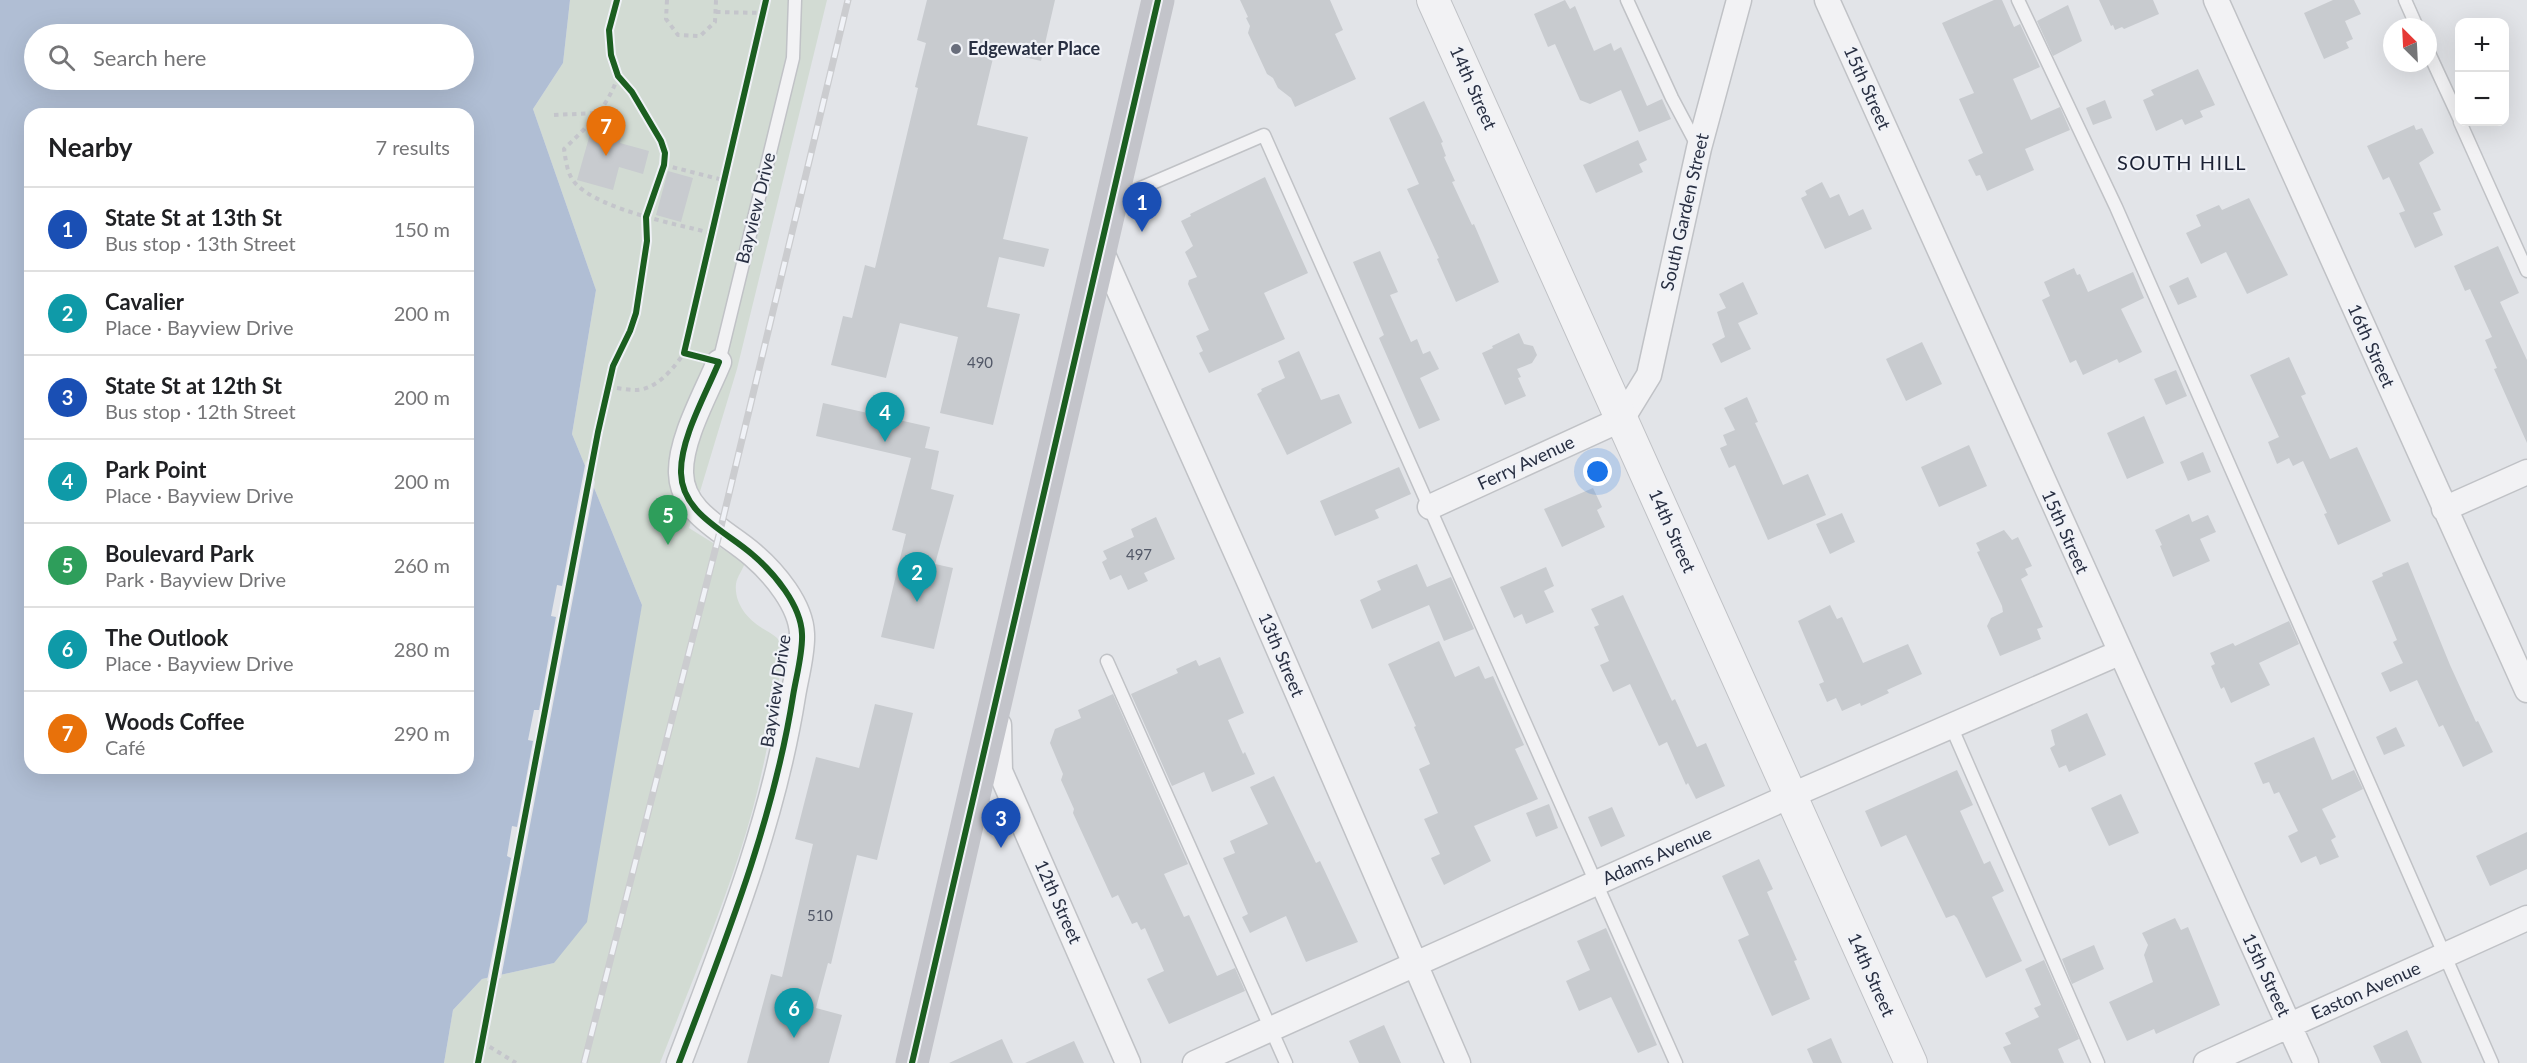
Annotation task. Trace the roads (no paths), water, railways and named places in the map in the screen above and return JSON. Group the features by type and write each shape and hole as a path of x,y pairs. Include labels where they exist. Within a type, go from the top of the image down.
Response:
{"main road":[{"path":"912,1063 998,702 1158,0"}],"street":[{"name":"14th Street","path":"1433,0 1911,1063"},
{"name":"South Garden Street","path":"1623,419 1649,375 1699,148 1739,0"},
{"name":"15th Street","path":"1827,0 2119,653 2306,1063"},
{"name":"16th Street","path":"2217,0 2527,690"},
{"name":"13th Street","path":"1100,248 1252,588 1458,1063"},
{"name":"Bayview Drive","path":"679,1063 734,918 755,849 787,733 802,635 800,617 781,586 754,555 705,517 692,503 683,488 681,471 685,446 719,362"},
{"name":"Ferry Avenue","path":"1430,507 1623,419"},
{"path":"2444,509 2527,472"},
{"name":"Adams Avenue","path":"1195,1063 1790,796 2119,653"},
{"name":"12th Street","path":"998,702 1000,771 1128,1063"},
{"name":"Easton Avenue","path":"2206,1063 2527,918"}],"lane":[{"name":"Bayview Drive","path":"719,362 793,58 795,0"},
{"path":"1627,0 1672,98 1699,148"},
{"path":"2018,0 2116,207 2492,1063"},
{"path":"2405,0 2413,18"},
{"path":"2437,71 2455,110"},
{"path":"2462,126 2527,271"},
{"path":"1111,201 1264,135 1676,1063"},
{"path":"1107,661 1286,1063"},
{"path":"1951,726 2098,1063"}],"water":[{"path":"0,0 570,0 563,63 533,109 596,290 572,434 642,605 587,922 554,963 482,979 453,1010 444,1063 0,1063"}],"railway":[{"path":"584,1063 720,531 848,0"}],"place":[{"name":"Edgewater Place","path":"956,49"},
{"name":"Woods Coffee","path":"606,156"},
{"name":"State St at 13th St","path":"1142,232"},
{"name":"Park Point","path":"885,442"},
{"name":"Boulevard Park","path":"668,545"},
{"name":"Cavalier","path":"917,602"},
{"name":"State St at 12th St","path":"1001,848"},
{"name":"The Outlook","path":"794,1038"}],"district":[{"name":"SOUTH HILL","path":"2182,163"}]}
